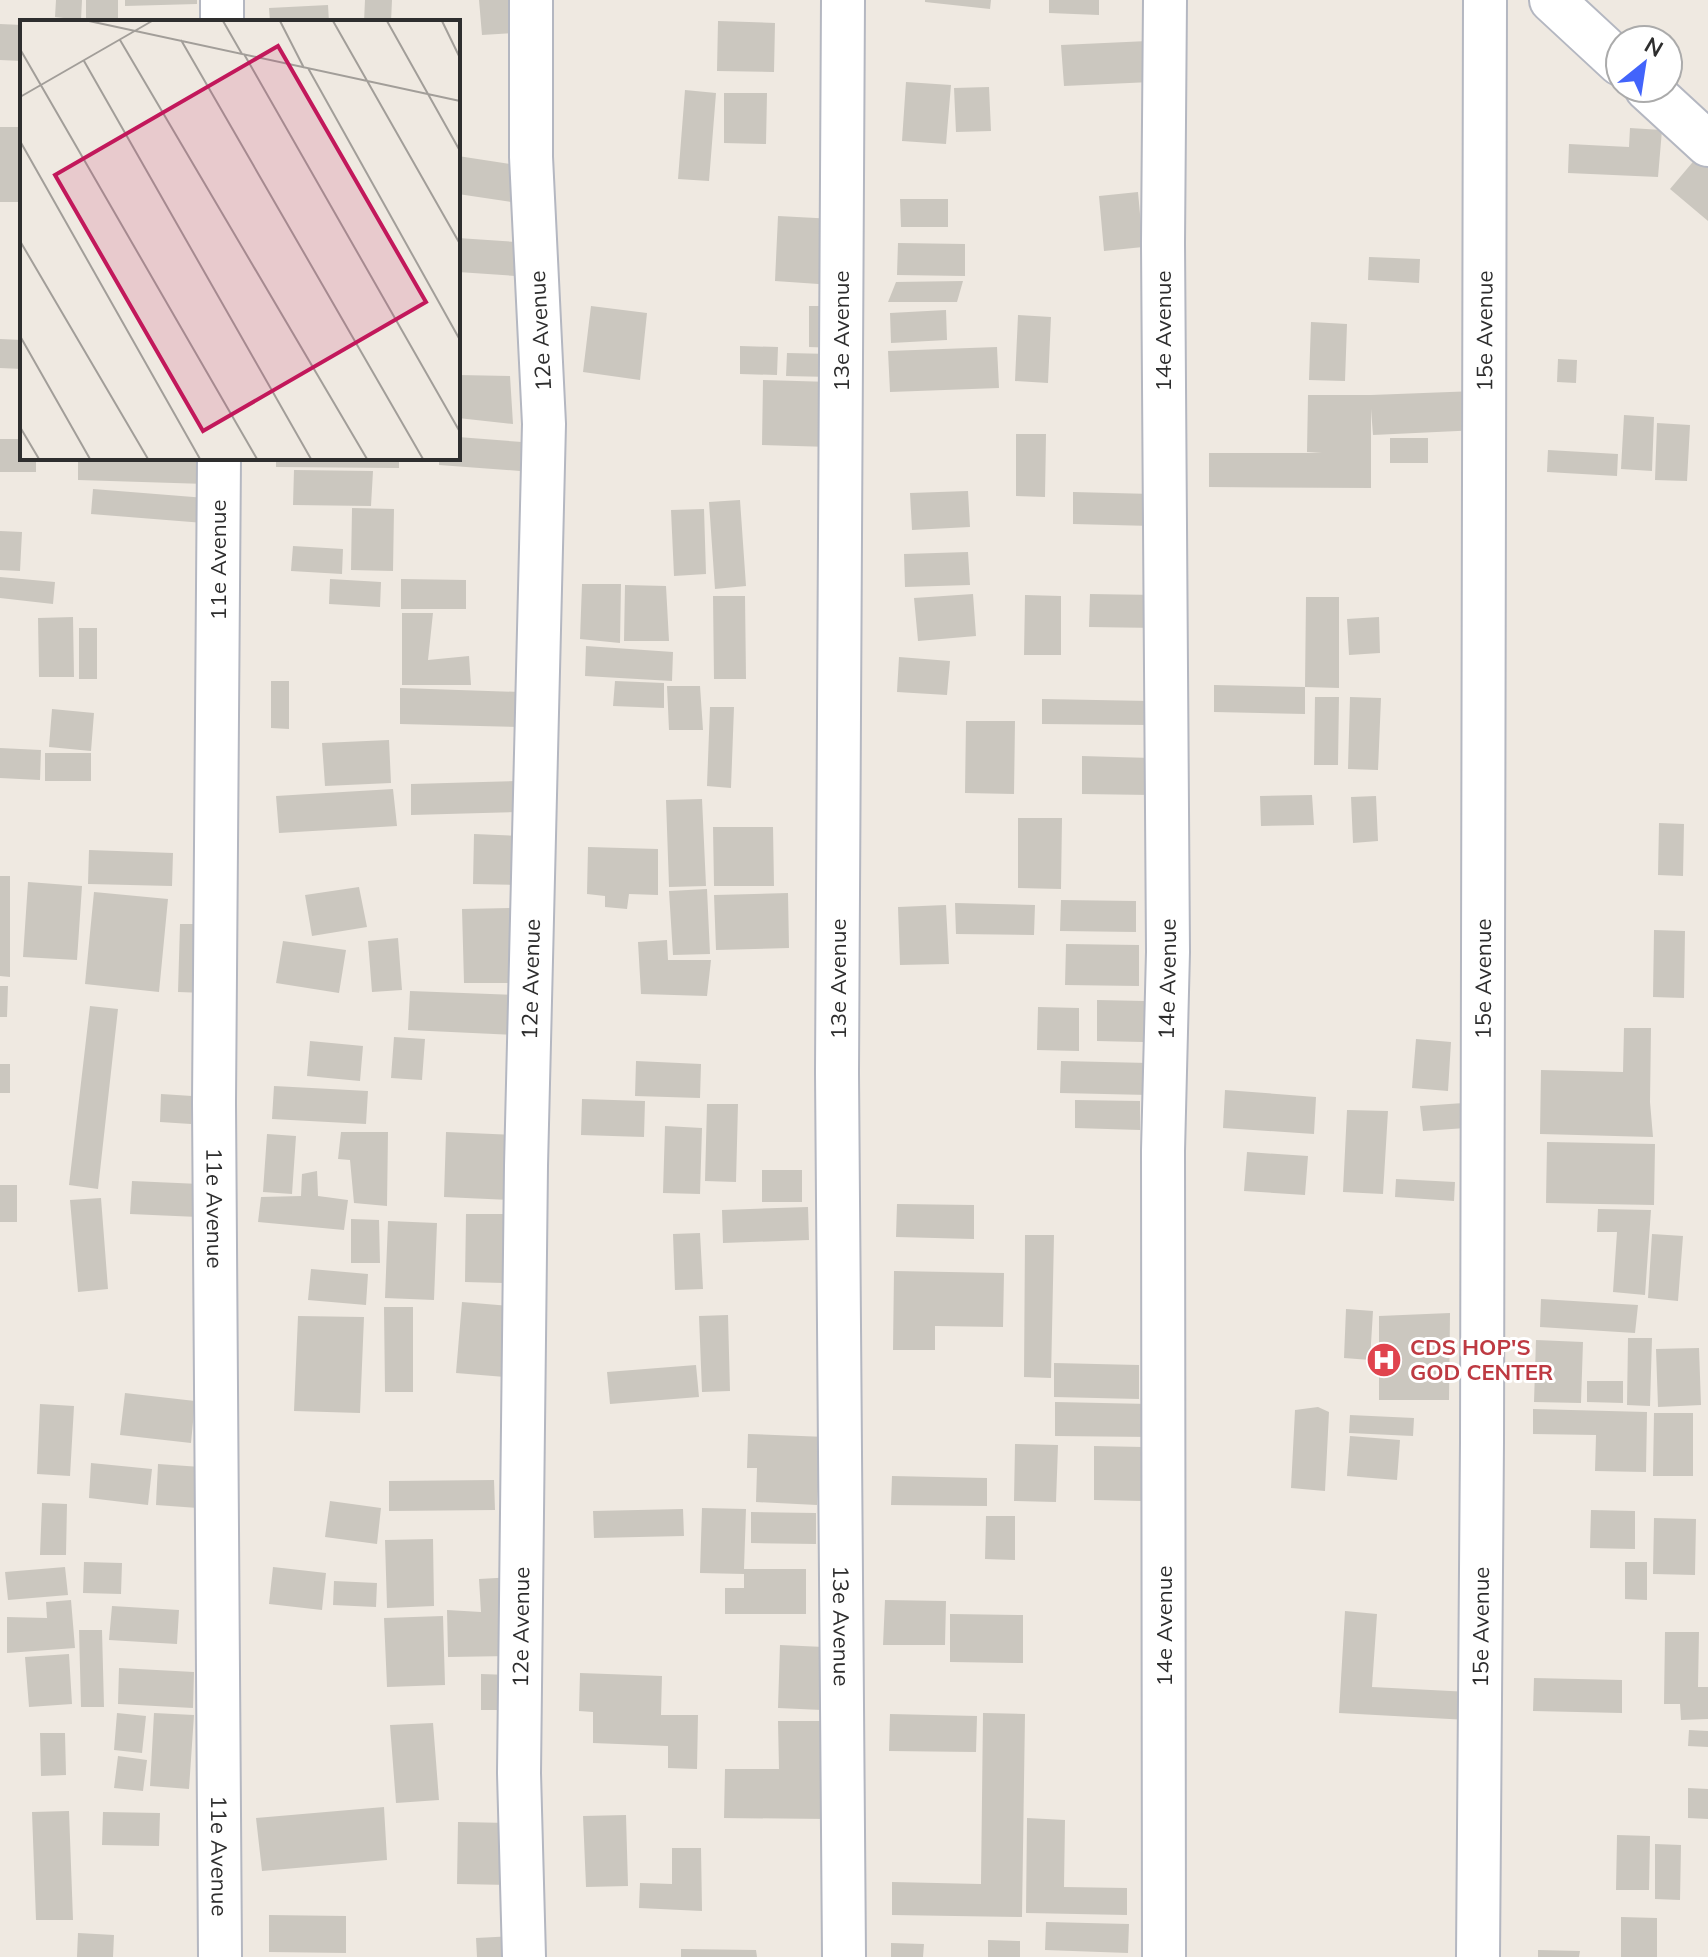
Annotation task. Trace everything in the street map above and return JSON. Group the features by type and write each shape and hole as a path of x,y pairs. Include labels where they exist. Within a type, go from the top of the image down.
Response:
{"street":[{"name":"12e Avenue","path":"524,1957 519,1773 526,1166 544,424 531,157 531,0"},
{"name":"13e Avenue","path":"843,0 837,1073 844,1957"},
{"name":"14e Avenue","path":"1164,1957 1163,1151 1168,952 1163,259 1165,0"},
{"name":"15e Avenue","path":"1478,1957 1485,0"},
{"path":"1552,0 1604,48"},
{"path":"1664,104 1708,144"},
{"name":"11e Avenue","path":"219,460 214,1103 220,1957"}],"building":[{"path":"56,0 82,0 81,20 55,17"},
{"path":"86,0 118,0 118,20 86,20"},
{"path":"125,0 197,0 197,4 125,6"},
{"path":"365,0 392,0 391,20 364,20"},
{"path":"479,0 513,0 516,33 482,35"},
{"path":"925,0 991,0 990,9"},
{"path":"1049,0 1099,0 1099,15 1049,13"},
{"path":"328,5 329,20 270,20 269,8"},
{"path":"718,21 775,23 774,72 717,71"},
{"path":"0,24 20,25 20,61 0,60"},
{"path":"1148,41 1151,82 1064,86 1061,45"},
{"path":"906,82 951,85 946,144 902,141"},
{"path":"989,87 991,131 956,132 954,88"},
{"path":"685,90 716,93 709,181 678,179"},
{"path":"724,93 767,93 766,144 724,143"},
{"path":"0,127 20,127 20,202 0,202"},
{"path":"1630,128 1662,130 1658,177 1568,173 1569,144 1629,147"},
{"path":"460,156 524,166 518,203 460,194"},
{"path":"1697,157 1708,167 1708,221 1670,189"},
{"path":"1138,192 1143,247 1104,251 1099,196"},
{"path":"900,199 948,199 948,227 901,227"},
{"path":"778,216 835,219 833,285 775,281"},
{"path":"460,238 532,243 530,277 460,272"},
{"path":"898,243 965,244 965,276 897,275"},
{"path":"1369,257 1420,259 1419,283 1368,280"},
{"path":"963,281 957,302 888,302 896,282"},
{"path":"591,306 647,313 640,380 583,372"},
{"path":"809,306 837,306 837,348 809,347"},
{"path":"946,310 947,340 891,343 890,313"},
{"path":"1018,315 1051,317 1048,383 1015,381"},
{"path":"1311,322 1347,324 1345,381 1309,380"},
{"path":"0,339 20,340 20,369 0,368"},
{"path":"740,346 778,347 777,375 740,374"},
{"path":"997,347 999,388 890,392 888,351"},
{"path":"787,353 831,354 830,377 786,376"},
{"path":"1558,359 1577,360 1576,383 1557,382"},
{"path":"460,375 510,376 513,424 460,418"},
{"path":"763,380 831,382 830,447 762,445"},
{"path":"1476,391 1479,430 1373,435 1371,409 1371,488 1209,487 1209,453 1322,453 1307,452 1308,395"},
{"path":"1624,415 1654,417 1652,471 1621,469"},
{"path":"1657,423 1690,425 1687,481 1655,480"},
{"path":"1016,434 1046,434 1045,497 1016,496"},
{"path":"460,437 522,442 520,471 439,465 439,460 460,460"},
{"path":"1390,438 1428,438 1428,463 1390,463"},
{"path":"0,439 20,439 20,460 36,460 36,472 0,472"},
{"path":"1548,450 1618,454 1617,476 1547,472"},
{"path":"78,460 208,460 206,484 78,480"},
{"path":"276,460 399,460 399,468 276,467"},
{"path":"294,470 373,471 371,506 293,505"},
{"path":"93,489 206,498 204,523 91,514"},
{"path":"968,491 970,527 912,530 910,493"},
{"path":"1073,492 1153,494 1152,526 1073,524"},
{"path":"740,500 746,586 715,589 709,502"},
{"path":"352,508 394,509 393,571 351,570"},
{"path":"704,509 706,574 674,576 671,510"},
{"path":"0,531 22,532 20,571 0,570"},
{"path":"293,546 343,549 342,574 291,571"},
{"path":"968,552 970,585 905,587 904,554"},
{"path":"0,577 55,582 53,604 0,598"},
{"path":"330,579 381,582 380,607 329,604"},
{"path":"401,579 466,580 466,609 401,609"},
{"path":"582,584 621,584 620,643 580,639"},
{"path":"625,585 666,586 669,641 624,641"},
{"path":"973,594 976,636 918,641 914,598"},
{"path":"1090,594 1158,595 1158,628 1089,627"},
{"path":"1025,595 1061,596 1061,655 1024,655"},
{"path":"713,596 745,596 746,679 714,679"},
{"path":"1306,597 1339,597 1339,688 1305,687"},
{"path":"402,613 433,613 428,660 469,656 471,685 402,685"},
{"path":"73,617 74,677 39,677 38,618"},
{"path":"1379,617 1380,653 1349,655 1347,619"},
{"path":"79,628 97,628 97,679 79,679"},
{"path":"586,646 673,652 672,681 585,676"},
{"path":"899,657 950,661 947,695 897,692"},
{"path":"271,681 289,681 289,729 271,728"},
{"path":"615,681 664,683 664,708 613,706"},
{"path":"1214,685 1305,687 1305,714 1214,712"},
{"path":"667,686 700,686 703,730 669,730"},
{"path":"400,688 520,692 519,727 400,724"},
{"path":"1315,697 1339,697 1338,765 1314,765"},
{"path":"1350,697 1381,698 1378,770 1348,769"},
{"path":"1042,699 1150,701 1150,725 1042,724"},
{"path":"710,707 734,707 731,788 707,786"},
{"path":"52,709 94,713 91,751 49,747"},
{"path":"966,721 1015,721 1014,794 965,793"},
{"path":"389,740 391,783 325,786 322,743"},
{"path":"0,748 41,750 40,780 0,778"},
{"path":"45,753 91,753 91,781 45,781"},
{"path":"1082,756 1152,758 1151,795 1082,794"},
{"path":"518,781 519,812 411,815 411,784"},
{"path":"393,789 397,826 279,833 276,796"},
{"path":"1312,795 1314,825 1261,826 1260,796"},
{"path":"1376,796 1378,841 1353,843 1351,797"},
{"path":"702,799 706,886 669,887 666,800"},
{"path":"1018,818 1062,818 1061,889 1018,888"},
{"path":"1659,823 1684,824 1683,876 1658,875"},
{"path":"713,827 773,827 774,886 714,886"},
{"path":"474,834 522,836 521,885 473,884"},
{"path":"588,847 658,849 658,895 629,894 627,909 605,907 605,896 587,894"},
{"path":"89,850 173,853 172,886 88,884"},
{"path":"0,876 10,876 10,977 0,976"},
{"path":"28,882 82,886 77,960 23,957"},
{"path":"359,887 367,927 312,936 305,895"},
{"path":"707,889 710,954 673,955 669,891"},
{"path":"94,892 168,899 159,992 85,984"},
{"path":"788,893 789,948 716,950 714,895"},
{"path":"1061,900 1136,901 1136,932 1060,931"},
{"path":"955,903 1035,905 1034,935 956,934"},
{"path":"946,905 949,964 900,965 898,907"},
{"path":"511,908 513,983 464,983 462,909"},
{"path":"180,924 207,924 205,993 178,992"},
{"path":"1654,930 1685,931 1684,998 1653,997"},
{"path":"398,938 402,990 372,992 368,941"},
{"path":"667,940 668,960 711,960 707,996 641,994 638,942"},
{"path":"283,941 346,950 339,993 276,983"},
{"path":"1066,944 1139,945 1139,986 1065,985"},
{"path":"0,986 8,986 7,1017 0,1017"},
{"path":"410,991 514,995 513,1035 408,1030"},
{"path":"1097,1000 1145,1001 1144,1042 1097,1041"},
{"path":"90,1006 118,1009 98,1189 69,1185"},
{"path":"1038,1007 1079,1008 1079,1051 1037,1050"},
{"path":"1624,1028 1651,1028 1653,1137 1540,1134 1541,1070 1623,1072"},
{"path":"394,1037 425,1039 422,1080 391,1078"},
{"path":"1416,1039 1451,1042 1448,1091 1412,1088"},
{"path":"310,1041 363,1046 360,1081 307,1076"},
{"path":"636,1061 701,1064 700,1098 635,1096"},
{"path":"1061,1061 1149,1063 1149,1095 1060,1093"},
{"path":"0,1064 10,1064 10,1093 0,1093"},
{"path":"274,1086 368,1091 366,1124 272,1119"},
{"path":"1225,1090 1316,1097 1314,1134 1223,1128"},
{"path":"161,1094 192,1096 191,1124 160,1122"},
{"path":"582,1099 645,1101 644,1137 581,1135"},
{"path":"1075,1100 1140,1101 1140,1130 1075,1128"},
{"path":"1478,1102 1480,1127 1423,1131 1420,1106"},
{"path":"707,1104 738,1104 736,1182 705,1181"},
{"path":"1347,1110 1388,1111 1383,1194 1343,1192"},
{"path":"665,1126 702,1128 700,1194 663,1193"},
{"path":"341,1132 388,1132 387,1206 354,1203 350,1160 338,1159"},
{"path":"446,1132 515,1135 512,1200 444,1197"},
{"path":"267,1134 296,1136 292,1194 263,1192"},
{"path":"1547,1142 1655,1144 1654,1205 1546,1203"},
{"path":"1247,1152 1308,1156 1305,1195 1244,1191"},
{"path":"762,1170 802,1170 802,1202 762,1202"},
{"path":"317,1171 318,1196 348,1200 344,1230 258,1222 261,1197 301,1196 302,1174"},
{"path":"1396,1179 1455,1182 1454,1201 1395,1197"},
{"path":"132,1181 200,1184 198,1217 130,1214"},
{"path":"0,1185 17,1185 17,1222 0,1222"},
{"path":"101,1198 108,1289 78,1292 70,1200"},
{"path":"897,1204 974,1205 974,1239 896,1237"},
{"path":"808,1207 809,1240 723,1243 722,1210"},
{"path":"1598,1209 1651,1210 1645,1295 1613,1292 1617,1232 1597,1232"},
{"path":"466,1214 504,1214 504,1283 465,1282"},
{"path":"351,1219 379,1220 380,1263 351,1263"},
{"path":"388,1221 437,1223 434,1300 385,1298"},
{"path":"700,1233 703,1289 675,1290 673,1234"},
{"path":"1652,1234 1683,1236 1678,1301 1648,1298"},
{"path":"1025,1235 1054,1235 1051,1378 1024,1377"},
{"path":"311,1269 368,1274 366,1305 308,1300"},
{"path":"894,1271 1004,1273 1003,1327 935,1326 935,1350 893,1350"},
{"path":"1541,1299 1638,1305 1635,1333 1540,1327"},
{"path":"462,1302 511,1306 505,1377 456,1373"},
{"path":"384,1307 413,1307 413,1392 385,1392"},
{"path":"1346,1309 1373,1311 1370,1360 1344,1358"},
{"path":"1450,1313 1449,1400 1379,1400 1379,1316"},
{"path":"728,1315 730,1391 702,1392 699,1316"},
{"path":"298,1316 364,1317 360,1413 294,1411"},
{"path":"1628,1338 1652,1338 1650,1406 1627,1405"},
{"path":"1536,1340 1583,1342 1581,1403 1534,1402"},
{"path":"1699,1348 1701,1405 1658,1407 1656,1349"},
{"path":"1054,1363 1139,1365 1139,1399 1054,1397"},
{"path":"696,1365 699,1397 610,1404 607,1372"},
{"path":"1587,1381 1623,1381 1623,1403 1587,1402"},
{"path":"125,1393 195,1401 191,1443 120,1435"},
{"path":"1055,1402 1150,1404 1150,1437 1055,1436"},
{"path":"40,1404 74,1406 70,1476 37,1474"},
{"path":"1318,1407 1329,1412 1325,1491 1291,1488 1295,1410"},
{"path":"1533,1409 1647,1412 1646,1472 1595,1471 1596,1435 1533,1434"},
{"path":"1654,1413 1693,1413 1693,1476 1653,1476"},
{"path":"1350,1415 1414,1418 1413,1436 1349,1433"},
{"path":"748,1434 827,1437 827,1470 819,1470 817,1505 756,1502 757,1468 747,1468"},
{"path":"1350,1436 1400,1440 1397,1480 1347,1476"},
{"path":"1015,1444 1058,1445 1056,1502 1014,1501"},
{"path":"1094,1446 1143,1447 1143,1501 1094,1500"},
{"path":"91,1463 152,1469 148,1505 89,1498"},
{"path":"158,1464 201,1467 198,1508 156,1505"},
{"path":"892,1476 987,1478 987,1506 891,1505"},
{"path":"494,1480 495,1510 389,1511 389,1481"},
{"path":"330,1501 381,1508 377,1544 325,1537"},
{"path":"42,1503 67,1504 66,1555 40,1555"},
{"path":"702,1508 746,1509 744,1569 806,1569 806,1614 725,1614 725,1588 744,1588 744,1574 700,1573"},
{"path":"683,1509 684,1536 594,1538 593,1511"},
{"path":"1591,1510 1635,1511 1635,1549 1590,1548"},
{"path":"751,1512 816,1513 816,1544 751,1543"},
{"path":"986,1516 1015,1516 1015,1560 985,1559"},
{"path":"1654,1518 1696,1519 1695,1575 1653,1574"},
{"path":"433,1539 434,1606 387,1608 385,1540"},
{"path":"84,1562 122,1563 121,1594 83,1593"},
{"path":"1625,1562 1647,1562 1647,1600 1625,1599"},
{"path":"65,1567 68,1595 8,1600 5,1572"},
{"path":"273,1567 326,1573 322,1610 269,1604"},
{"path":"513,1577 510,1656 448,1657 447,1610 481,1612 479,1579"},
{"path":"334,1581 377,1583 376,1607 333,1605"},
{"path":"71,1600 75,1648 7,1653 7,1617 47,1618 46,1602"},
{"path":"885,1600 946,1601 945,1645 883,1645"},
{"path":"112,1606 179,1610 177,1644 109,1640"},
{"path":"1345,1611 1377,1614 1372,1687 1470,1692 1468,1720 1339,1713"},
{"path":"950,1614 1023,1615 1023,1663 950,1662"},
{"path":"443,1616 445,1685 387,1687 384,1618"},
{"path":"79,1630 102,1630 104,1707 81,1707"},
{"path":"1665,1632 1699,1632 1698,1687 1708,1687 1708,1719 1681,1720 1680,1704 1664,1704"},
{"path":"780,1645 824,1647 822,1710 778,1708"},
{"path":"69,1654 72,1704 29,1707 25,1657"},
{"path":"119,1668 194,1672 193,1708 118,1704"},
{"path":"580,1673 662,1676 661,1715 698,1715 697,1769 668,1768 668,1746 593,1743 593,1712 579,1711"},
{"path":"481,1674 514,1675 514,1710 481,1710"},
{"path":"1534,1678 1622,1680 1622,1713 1533,1711"},
{"path":"117,1713 146,1716 142,1753 114,1750"},
{"path":"154,1713 194,1715 189,1789 150,1786"},
{"path":"983,1713 1025,1714 1022,1917 892,1915 892,1882 981,1884"},
{"path":"890,1714 977,1716 976,1752 889,1751"},
{"path":"778,1721 826,1721 827,1819 724,1818 725,1769 779,1769"},
{"path":"433,1723 439,1800 396,1803 390,1725"},
{"path":"1689,1730 1708,1731 1708,1747 1688,1746"},
{"path":"40,1733 65,1733 66,1775 41,1776"},
{"path":"118,1756 147,1760 143,1791 114,1788"},
{"path":"1688,1788 1708,1789 1708,1819 1688,1818"},
{"path":"384,1807 387,1860 262,1871 256,1818"},
{"path":"69,1811 73,1920 36,1920 32,1812"},
{"path":"103,1812 160,1813 159,1846 102,1845"},
{"path":"626,1815 628,1886 586,1887 583,1816"},
{"path":"1027,1818 1065,1820 1064,1887 1127,1888 1127,1915 1026,1913"},
{"path":"458,1822 514,1823 513,1885 457,1884"},
{"path":"1617,1835 1650,1836 1649,1890 1616,1890"},
{"path":"1655,1844 1681,1845 1680,1900 1655,1899"},
{"path":"672,1848 701,1848 702,1911 639,1908 640,1883 672,1884"},
{"path":"269,1915 346,1916 346,1953 269,1952"},
{"path":"1621,1917 1657,1918 1657,1957 1621,1957"},
{"path":"1046,1922 1129,1924 1128,1953 1045,1950"},
{"path":"78,1933 114,1935 113,1957 77,1957"},
{"path":"515,1936 516,1957 477,1957 476,1938"},
{"path":"988,1940 1020,1941 1020,1957 988,1957"},
{"path":"891,1943 924,1944 923,1957 891,1957"},
{"path":"681,1949 756,1950 757,1957 681,1957"},
{"path":"1538,1950 1580,1951 1579,1957 1538,1957"}],"place":[{"name":"CDS HOP'S GOD CENTER","path":"1384,1360"}]}
